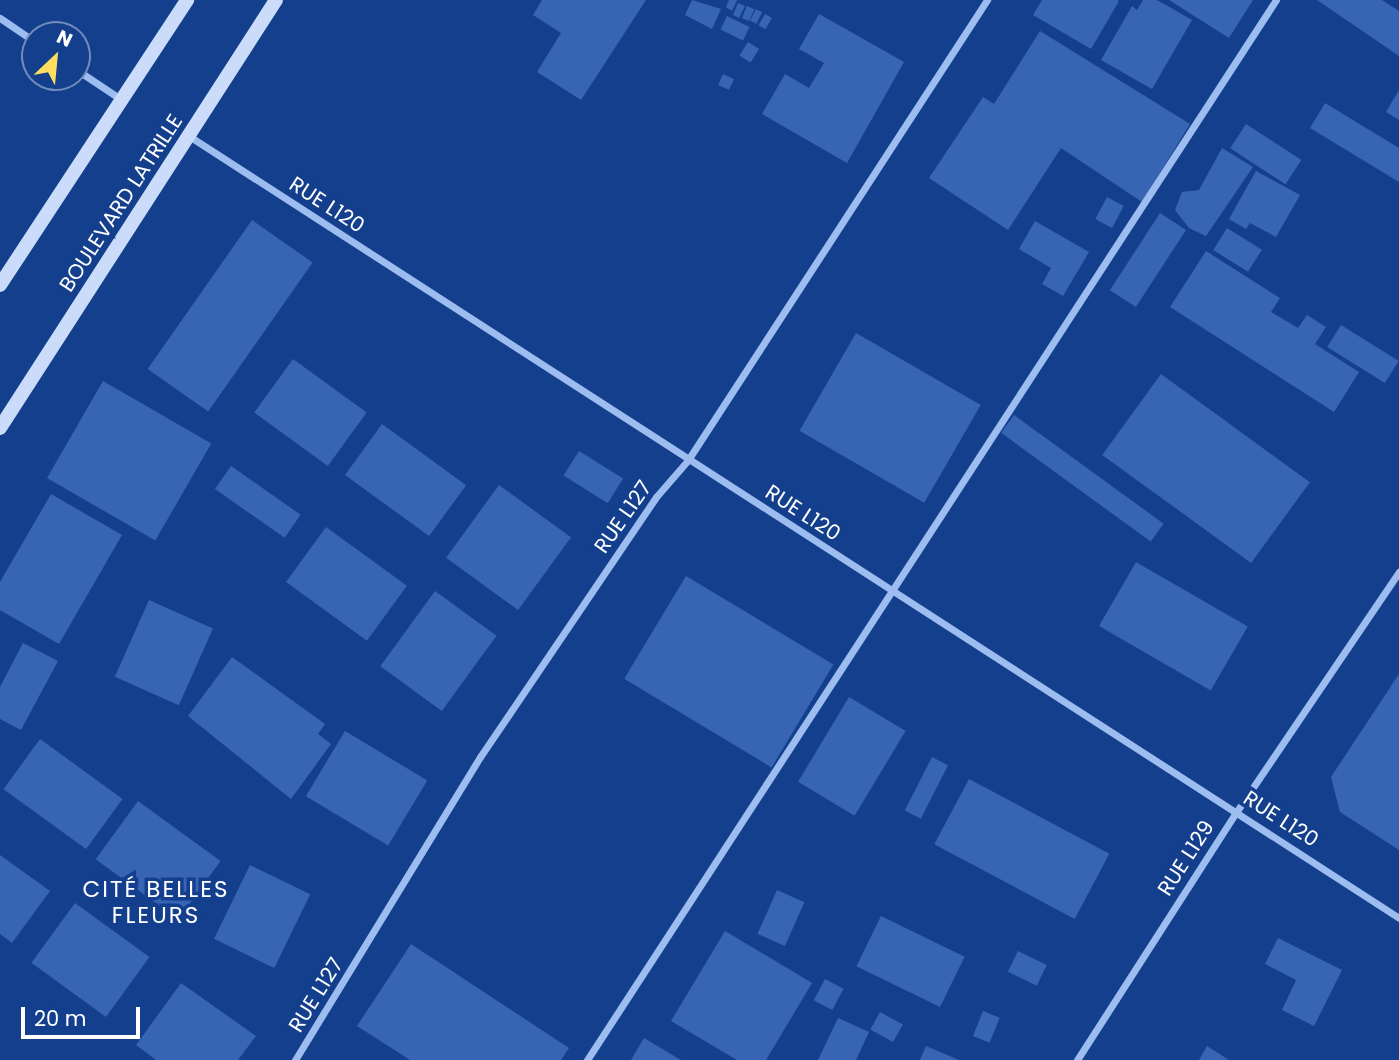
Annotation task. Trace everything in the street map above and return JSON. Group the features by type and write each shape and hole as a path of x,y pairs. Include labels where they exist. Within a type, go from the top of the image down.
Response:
{"main road":[{"path":"0,285 119,99 187,0"},
{"name":"BOULEVARD LATRILLE","path":"0,428 276,0"}],"street":[{"name":"RUE L127","path":"295,1060 480,757 656,497 688,460 987,0"},
{"path":"587,1060 890,589 1276,0"},
{"path":"0,18 21,32"},
{"path":"91,80 119,99"},
{"name":"RUE L120","path":"189,136 1399,918"},
{"name":"RUE L129","path":"1077,1060 1237,811 1399,572"}],"building":[{"path":"542,0 646,0 581,100 537,72 561,33 533,15"},
{"path":"692,0 721,9 712,29 685,15"},
{"path":"729,0 737,0 732,11 726,7"},
{"path":"1042,0 1119,1 1091,49 1033,15"},
{"path":"1143,0 1157,0 1192,20 1152,89 1101,60 1132,6 1137,10"},
{"path":"1169,0 1253,0 1229,38"},
{"path":"1317,0 1382,0 1399,11 1399,56"},
{"path":"738,3 745,6 739,18 733,15"},
{"path":"747,6 754,9 749,21 742,18"},
{"path":"756,9 762,12 756,24 750,21"},
{"path":"765,14 772,18 765,29 758,25"},
{"path":"819,14 904,62 847,163 762,114 785,74 809,88 824,63 799,49"},
{"path":"727,16 749,27 743,40 720,29"},
{"path":"1040,31 1190,124 1142,202 1061,148 1008,230 929,178 983,97 994,104"},
{"path":"748,42 759,49 751,62 740,56"},
{"path":"723,74 734,79 729,90 718,85"},
{"path":"1399,90 1399,120 1386,112"},
{"path":"1325,103 1399,148 1399,182 1310,128"},
{"path":"1246,124 1301,160 1286,184 1230,148"},
{"path":"1222,148 1253,167 1206,236 1189,228 1175,210 1182,192 1199,190"},
{"path":"1256,171 1300,195 1276,237 1250,223 1246,229 1229,219"},
{"path":"1107,197 1124,206 1112,228 1095,219"},
{"path":"1160,213 1186,230 1136,307 1110,290"},
{"path":"252,220 313,262 208,412 148,369"},
{"path":"1035,221 1089,252 1063,296 1042,284 1051,268 1019,249"},
{"path":"1227,228 1262,250 1248,272 1213,250"},
{"path":"1206,251 1280,298 1271,312 1298,328 1307,315 1326,327 1315,344 1359,372 1334,412 1170,307"},
{"path":"1341,325 1399,361 1385,383 1327,347"},
{"path":"856,333 981,405 924,503 800,431"},
{"path":"293,359 367,412 328,466 254,412"},
{"path":"1161,374 1310,482 1251,563 1102,455"},
{"path":"103,381 211,444 155,540 47,478"},
{"path":"1014,415 1164,524 1151,542 1001,433"},
{"path":"382,424 466,485 429,536 345,475"},
{"path":"579,451 623,479 608,503 564,476"},
{"path":"231,466 301,515 285,538 215,489"},
{"path":"499,485 571,537 518,610 446,558"},
{"path":"51,494 122,535 59,644 0,610 0,582"},
{"path":"326,527 407,586 367,641 286,582"},
{"path":"1136,562 1248,627 1211,691 1099,626"},
{"path":"686,576 833,665 772,767 624,679"},
{"path":"435,591 496,636 442,711 380,666"},
{"path":"149,600 213,628 179,705 115,677"},
{"path":"23,643 58,661 21,730 0,719 0,687"},
{"path":"232,657 325,724 318,734 331,744 291,799 188,716"},
{"path":"1399,674 1399,850 1340,812 1331,777"},
{"path":"849,697 906,731 855,816 798,782"},
{"path":"345,731 427,780 388,846 306,796"},
{"path":"40,739 123,799 86,849 4,789"},
{"path":"932,757 948,765 921,819 905,810"},
{"path":"969,779 1109,854 1075,919 934,844"},
{"path":"138,801 221,861 178,919 96,859"},
{"path":"0,855 50,891 12,943 0,934"},
{"path":"250,865 310,894 274,968 214,939"},
{"path":"777,890 804,902 785,946 757,934"},
{"path":"75,903 149,957 106,1017 32,963"},
{"path":"881,916 965,957 940,1007 856,966"},
{"path":"725,931 812,983 766,1060 737,1060 671,1021"},
{"path":"1278,938 1342,970 1314,1026 1282,1010 1296,980 1265,964"},
{"path":"411,944 569,1048 561,1060 410,1060 357,1026"},
{"path":"1018,951 1047,965 1037,986 1008,972"},
{"path":"825,979 844,989 832,1010 814,1000"},
{"path":"181,983 256,1036 238,1060 156,1060 136,1045"},
{"path":"983,1011 1000,1018 990,1043 973,1036"},
{"path":"880,1012 903,1025 893,1042 870,1029"},
{"path":"838,1018 869,1032 856,1060 818,1060"},
{"path":"644,1038 681,1060 631,1060"},
{"path":"926,1046 959,1060 920,1060"},
{"path":"1207,1046 1229,1060 1199,1060"}],"district":[{"name":"CITÉ BELLES FLEURS","path":"156,902"}]}
